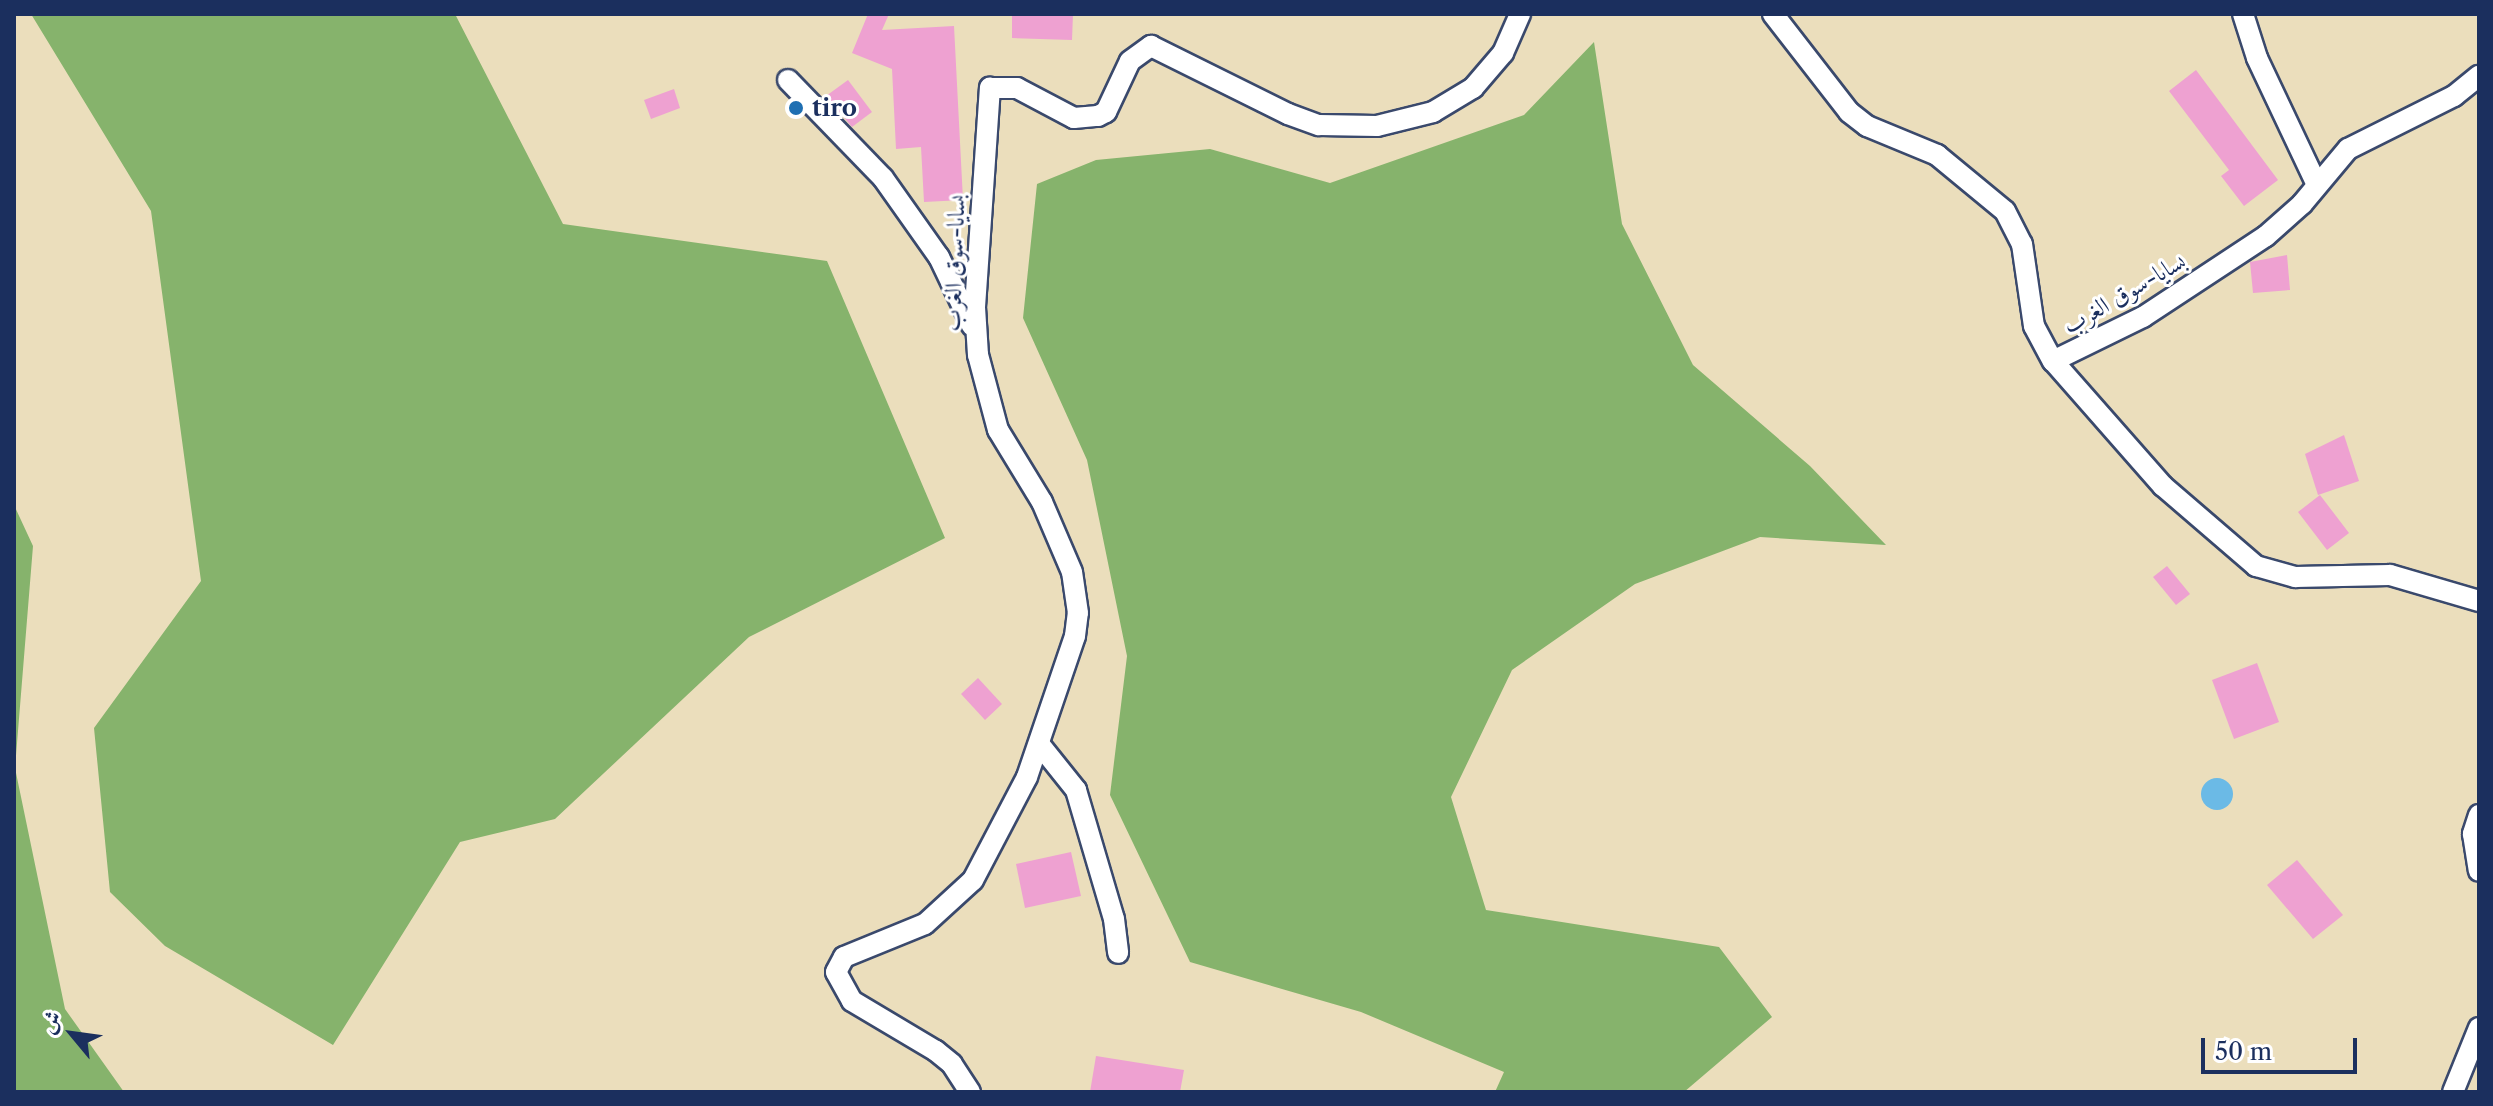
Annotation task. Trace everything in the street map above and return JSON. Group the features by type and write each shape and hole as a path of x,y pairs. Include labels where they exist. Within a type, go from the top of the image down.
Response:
{"street":[{"name":"بسايا-سوق الغرب","path":"970,1092 952,1064 936,1051 852,1001 836,972 844,957 925,924 956,899 988,855 1040,745 1072,648 1076,591 1042,502 998,430 975,333 990,88 1017,88 1074,118 1098,116 1106,112 1130,61 1151,46 1288,114 1319,125 1377,126 1433,112 1473,88 1503,53 1520,14"},
{"name":"بسايا-سوق الغرب","path":"1773,14 1785,22 1849,112 1867,126 1937,155 2005,211 2022,244 2034,326 2053,361 2143,317 2266,236 2302,204 2316,183 2348,149 2454,96 2479,76"},
{"path":"2243,14 2257,58 2316,183"},
{"path":"788,80 883,178 939,257 975,333"},
{"path":"2053,361 2163,486 2256,566 2295,577 2390,575 2479,601"},
{"path":"1040,745 1076,790 1114,919 1118,953"},
{"path":"2479,815 2473,834 2479,871"},
{"path":"2453,1092 2479,1028"}],"green space":[{"path":"31,14 455,14 563,224 827,261 945,538 749,637 555,819 460,842 333,1045 165,946 110,892 94,728 201,581 151,211"},
{"path":"1594,42 1622,224 1693,365 1810,466 1886,545 1760,537 1635,584 1512,670 1451,797 1486,910 1719,947 1772,1017 1684,1092 1495,1092 1504,1072 1361,1012 1190,962 1110,795 1127,656 1087,460 1023,318 1037,184 1096,160 1210,149 1330,183 1524,115"},
{"path":"14,505 33,546 15,768 65,1009 124,1092 14,1092"}],"water":[{"path":"2217,778 2228,783 2233,794 2228,805 2217,810 2206,805 2201,794 2206,783"}],"building":[{"path":"868,14 889,14 882,30 954,26 963,200 924,202 921,147 896,149 892,69 852,53"},
{"path":"1012,14 1073,14 1072,40 1012,38"},
{"path":"2196,70 2278,180 2244,206 2221,176 2229,170 2169,91"},
{"path":"848,80 872,112 852,127 826,96"},
{"path":"674,89 680,108 651,119 644,100"},
{"path":"2287,255 2290,290 2253,293 2250,262"},
{"path":"2344,435 2359,481 2318,495 2305,454"},
{"path":"2320,495 2349,533 2327,550 2298,512"},
{"path":"2167,566 2190,594 2176,605 2153,577"},
{"path":"2257,663 2279,722 2234,739 2212,680"},
{"path":"978,678 1002,704 985,720 961,694"},
{"path":"1071,852 1081,896 1025,908 1016,864"},
{"path":"2297,860 2343,915 2313,939 2267,885"},
{"path":"1096,1056 1184,1070 1180,1092 1090,1092"}],"place":[{"name":"tiro","path":"796,108"}]}
